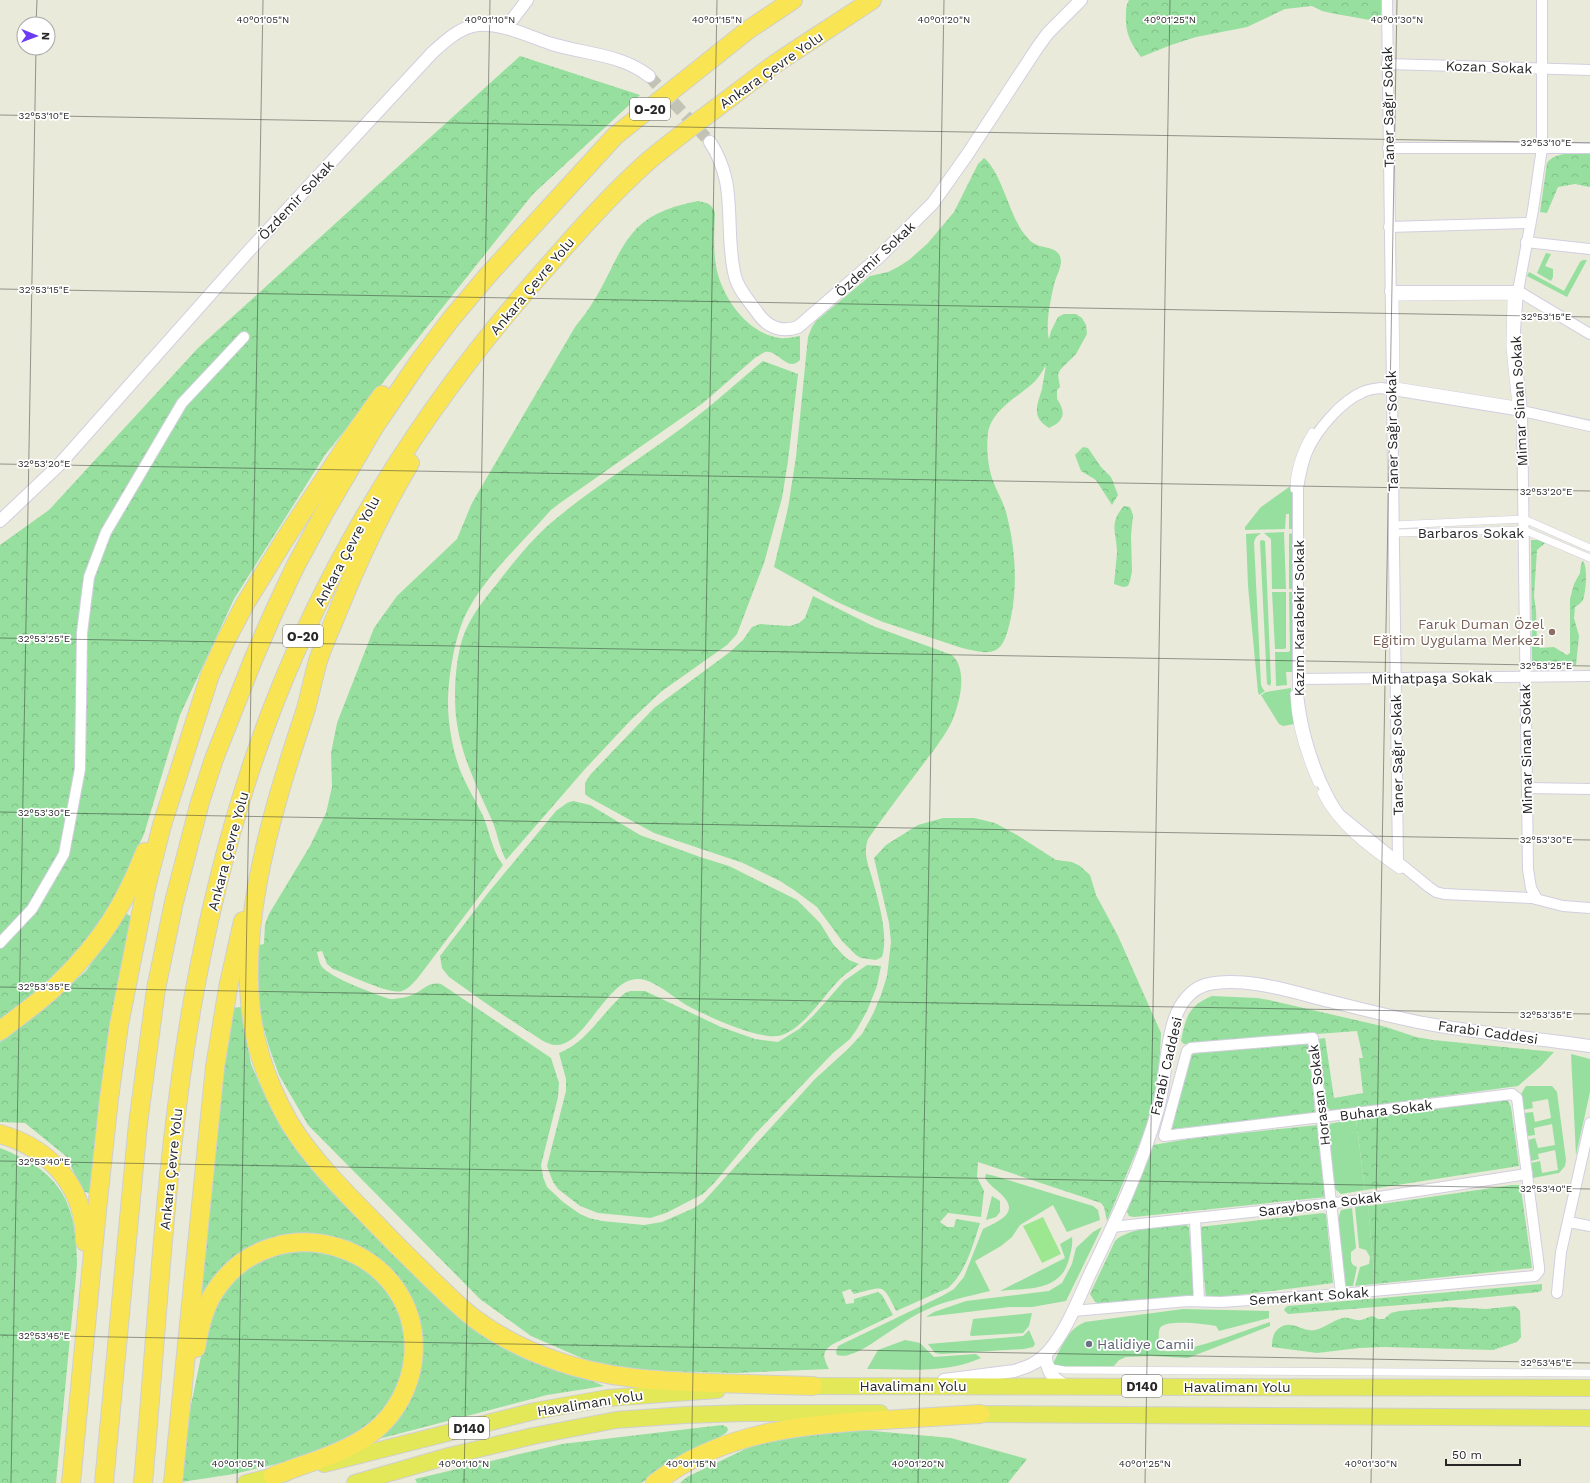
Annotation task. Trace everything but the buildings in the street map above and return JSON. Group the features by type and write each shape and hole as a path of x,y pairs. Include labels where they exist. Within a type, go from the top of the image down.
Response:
{"highway":[{"name":"O-20","path":"104,1483 138,1124 156,989 174,902 190,840 214,759 253,660 295,567 349,469 375,426 420,360 494,269 615,136 748,30 793,0"},
{"name":"Ankara Çevre Yolu","path":"143,1483 168,1186 184,1050 195,989 213,903 225,856 253,762 274,705 309,623 361,523 387,479 446,390 507,313 579,230 622,186 671,142 776,64 872,0"},
{"path":"0,1031 60,982 93,947 122,905 147,847 181,747 210,675 245,604 289,533 352,437 428,330 545,200 615,136"},
{"path":"173,1483 221,1026 236,948 248,902 319,660 347,588 373,532 406,471 424,442 455,398 579,230"},
{"path":"71,1483 109,1099 127,977 152,859 210,675"},
{"path":"276,805 255,898 251,931 249,977 255,1035 259,1053 288,1121 310,1152 349,1195 448,1296 473,1318 502,1337 538,1354 558,1362 622,1377 642,1380 812,1386"},
{"path":"0,1134 37,1150 48,1159 67,1180 80,1204 84,1219 85,1238 83,1355"},
{"path":"173,1483 198,1338 208,1303 214,1291 222,1280 239,1264 248,1258 270,1248 302,1242 322,1242 334,1245 369,1262 386,1276 400,1295 408,1312 413,1336 414,1357 412,1370 408,1383 394,1410 373,1432 340,1451 273,1476"},
{"name":"Havalimanı Yolu","path":"246,1483 535,1411 608,1398 652,1394 812,1386 1590,1388"},
{"name":"Havalimanı Yolu","path":"355,1483 449,1456 540,1435 616,1420 685,1415 787,1412 1590,1418"},
{"path":"655,1483 682,1465 718,1448 749,1437 772,1432 849,1422 980,1414"}],"street":[{"path":"506,28 527,0"},
{"name":"Özdemir Sokak","path":"710,142 718,157 726,182 733,265 738,285 767,324 782,330 791,330 798,327 879,257 918,220 933,203 971,149 1037,48 1052,28 1080,0"},
{"name":"Taner Sağır Sokak","path":"1387,0 1396,678 1402,865"},
{"name":"Mimar Sinan Sokak","path":"1537,899 1531,888 1528,874 1524,519 1515,348 1518,290 1542,148 1542,0"},
{"name":"Özdemir Sokak","path":"0,521 58,466 246,254 432,53 453,34 476,25 496,25 552,44 621,60 639,68 649,76"},
{"name":"Kozan Sokak","path":"1387,64 1590,70"},
{"path":"1388,148 1590,148"},
{"path":"1389,227 1530,223"},
{"path":"1526,242 1590,249"},
{"path":"1390,291 1518,290 1590,334"},
{"path":"1509,296 1511,299 1510,348 1519,408 1396,386 1396,297 1509,296"},
{"path":"0,943 32,909 64,854 80,769 82,633 89,577 106,532 182,403 244,337"},
{"name":"Kazım Karabekir Sokak","path":"1590,426 1519,408 1381,388 1372,389 1356,396 1342,406 1325,424 1307,451 1298,488 1298,679 1300,711 1307,746 1326,794 1340,815 1429,887 1441,893 1537,899 1563,906 1590,908"},
{"path":"1317,435 1312,432 1303,447 1296,466 1294,484 1293,690 1298,730 1312,772 1327,806 1333,814 1360,839 1399,870 1402,865"},
{"path":"1394,529 1524,519 1590,548"},
{"name":"Barbaros Sokak","path":"1394,529 1524,530 1590,558"},
{"name":"Mithatpaşa Sokak","path":"1298,679 1590,676"},
{"path":"1527,788 1590,789"},
{"name":"Farabi Caddesi","path":"903,1386 1014,1371 1036,1363 1046,1355 1061,1334 1073,1311 1136,1172 1158,1108 1171,1030 1175,1016 1187,997 1195,989 1206,985 1232,982 1248,983 1379,1014 1439,1026 1590,1046"},
{"name":"Horasan Sokak","path":"1164,1136 1184,1056 1191,1048 1313,1038 1341,1294"},
{"name":"Buhara Sokak","path":"1164,1136 1512,1094 1516,1098 1517,1102 1527,1174"},
{"path":"1557,1293 1562,1252 1590,1123"},
{"name":"Saraybosna Sokak","path":"1112,1227 1331,1204 1527,1174"},
{"name":"Semerkant Sokak","path":"1073,1311 1200,1301 1221,1302 1341,1294 1535,1276 1539,1271 1539,1267 1527,1174"},
{"path":"1194,1219 1200,1301"},
{"path":"1569,1222 1590,1226"},
{"path":"1046,1355 1052,1368 1064,1370 1590,1373"},
{"path":"1046,1355 1046,1367 1052,1377 1066,1386"}],"green space":[{"path":"1129,0 1382,0 1381,22 1322,11 1312,6 1285,9 1247,27 1196,37 1141,57 1134,48 1128,33 1126,10"},
{"path":"520,56 640,95 533,194 325,455 234,599 180,715 144,834 103,922 42,989 0,1020 0,545 49,510 198,348"},
{"path":"1573,153 1590,153 1590,187 1575,184 1558,187 1547,213 1540,212 1547,163 1555,156"},
{"path":"984,158 995,172 1017,222 1025,235 1033,243 1055,250 1060,256 1060,266 1055,281 1049,310 1049,339 1058,317 1064,314 1076,314 1082,318 1086,325 1087,334 1076,354 1060,370 1058,375 1060,387 1057,390 1057,399 1063,412 1061,419 1058,422 1049,428 1040,420 1037,411 1046,365 1032,384 999,411 990,425 987,439 987,452 991,476 1005,508 1012,538 1015,578 1011,617 1005,639 1001,646 990,652 982,652 959,647 883,622 835,601 774,567 788,508 796,457 808,337 812,327 816,321 870,276 888,272 898,267 909,260 928,243 954,212 978,164"},
{"path":"698,201 709,204 715,213 714,242 717,271 725,293 732,304 739,314 757,330 779,338 800,336 800,360 791,364 770,352 765,352 756,357 703,403 551,510 485,583 468,610 459,631 449,681 448,704 451,734 460,770 483,817 495,852 503,865 417,979 402,991 388,990 378,987 333,969 327,964 322,951 317,952 322,967 334,976 390,999 408,996 431,984 441,984 551,1058 559,1083 558,1097 541,1165 543,1177 547,1187 563,1202 580,1214 589,1218 602,1221 644,1225 662,1222 694,1208 703,1202 815,1079 862,1034 873,1014 887,976 891,942 889,923 874,858 886,845 918,825 943,818 974,818 995,823 1056,860 1072,862 1080,866 1090,875 1096,895 1118,936 1161,1033 1159,1075 1146,1128 1107,1221 1104,1207 1101,1203 978,1162 977,1177 984,1191 981,1217 948,1213 940,1222 947,1227 954,1227 956,1219 980,1223 968,1258 960,1274 948,1288 896,1311 888,1295 881,1289 854,1294 850,1289 842,1292 846,1304 854,1303 854,1299 878,1292 882,1295 893,1315 829,1347 825,1352 824,1358 829,1369 734,1373 662,1371 600,1366 531,1336 480,1299 308,1125 279,1075 261,1019 257,992 255,946 264,944 265,924 269,914 310,846 326,813 332,787 331,753 337,723 374,628 397,596 457,539 472,503 575,327 599,293 630,236 643,222 658,213"},
{"path":"1546,253 1551,254 1545,266 1553,269 1553,277 1551,281 1537,273"},
{"path":"1587,260 1567,297 1527,276 1529,272 1564,291 1580,262"},
{"path":"763,361 798,374 788,461 782,498 764,563 737,634 727,645 662,691 630,721 585,769 506,860 493,823 466,760 457,724 455,703 458,657 463,637 469,623 482,603 516,560 537,536 552,522 597,487 686,425"},
{"path":"1083,447 1088,448 1101,467 1111,477 1118,495 1112,505 1096,480 1081,471 1075,455"},
{"path":"1292,485 1293,529 1289,529 1289,514 1286,514 1285,529 1245,530 1245,527 1261,507"},
{"path":"1124,506 1130,507 1133,515 1131,536 1132,571 1128,586 1123,587 1114,584 1117,546 1114,528 1116,518"},
{"path":"1284,532 1286,589 1272,589 1271,539 1264,533"},
{"path":"1261,533 1256,537 1254,542 1261,685 1265,691 1259,695 1248,586 1246,534"},
{"path":"1293,533 1293,589 1289,589 1289,534"},
{"path":"1531,540 1544,540 1545,543 1537,550 1534,596 1537,644 1540,648 1554,647 1567,655 1570,653 1570,599 1574,584 1580,573 1581,564 1583,561 1585,564 1586,586 1584,596 1583,600 1575,607 1574,618 1579,636 1576,665 1532,666"},
{"path":"1260,541 1265,541 1270,686 1267,684"},
{"path":"1272,592 1286,592 1286,648 1284,649 1275,649"},
{"path":"1289,592 1293,592 1293,672 1286,672 1287,685 1276,686 1275,652 1290,651"},
{"path":"813,596 873,626 952,655 957,661 960,669 961,686 958,704 953,719 945,734 868,839 866,849 867,859 880,907 884,939 882,957 876,960 861,958 856,955 842,941 817,907 780,881 743,863 654,833 585,794 585,783 590,775 654,708 730,652 743,640 752,627 760,624 790,626 799,623 805,618"},
{"path":"1291,688 1294,724 1283,726 1279,724 1261,695 1266,692"},
{"path":"573,801 590,805 640,835 729,866 797,900 820,923 833,944 844,956 859,964 840,979 798,1026 782,1035 762,1035 735,1027 688,1006 651,982 638,979 627,982 616,989 577,1035 567,1042 556,1045 543,1041 449,977 442,968 440,956 488,893 556,811 567,803"},
{"path":"126,913 134,919 93,1194 82,1191 67,1157 25,1123 0,1122 0,1042 30,1020 86,971"},
{"path":"867,965 881,966 877,986 867,1011 850,1039 833,1053 756,1133 703,1194 666,1213 650,1218 598,1213 580,1206 558,1189 553,1182 547,1166 566,1091 566,1079 559,1053 578,1042 587,1034 625,993 630,991 645,991 721,1027 755,1039 778,1042 799,1029 813,1016 844,981"},
{"path":"1212,996 1269,1000 1386,1027 1416,1037 1433,1040 1554,1052 1541,1066 1518,1086 1331,1111 1326,1106 1318,1039 1325,1038 1334,1098 1363,1093 1359,1058 1363,1058 1357,1031 1184,1044 1181,1041 1189,1013 1198,1004"},
{"path":"241,1007 251,1064 281,1127 312,1170 351,1212 388,1250 492,1339 604,1386 547,1395 367,1442 416,1374 397,1279 371,1253 350,1241 321,1234 294,1234 274,1240 206,1297 195,1302 230,1008"},
{"path":"1309,1043 1315,1114 1172,1129 1190,1057 1193,1054"},
{"path":"1571,1054 1590,1059 1590,1092 1576,1155"},
{"path":"1526,1086 1552,1086 1557,1092 1566,1160 1565,1166 1559,1173 1533,1178 1531,1163 1540,1161 1542,1173 1558,1170 1555,1150 1538,1154 1539,1159 1531,1161 1528,1140 1535,1138 1538,1148 1555,1145 1552,1124 1534,1128 1535,1135 1527,1136 1524,1113 1533,1112 1535,1122 1551,1118 1548,1099 1532,1102 1533,1108 1523,1110 1521,1094"},
{"path":"1501,1100 1508,1101 1511,1107 1519,1166 1365,1190 1356,1119"},
{"path":"1356,1119 1365,1190 1341,1194 1335,1189 1333,1184 1328,1124"},
{"path":"1318,1125 1326,1197 1134,1217 1129,1216 1127,1212 1153,1145 1194,1138"},
{"path":"0,1148 21,1157 38,1167 51,1179 61,1192 68,1206 73,1223 77,1265 56,1483 0,1483"},
{"path":"986,1174 1093,1206 1098,1210 1100,1220 1067,1232 1053,1205 1020,1225 1012,1237 1001,1246 975,1261 990,1291 951,1301 922,1311 863,1349 849,1355 837,1355 836,1352 838,1346 942,1296 954,1289 964,1277 983,1229 1006,1216 1008,1211 1009,1206 1007,1201 990,1185 985,1178"},
{"path":"1519,1185 1521,1189 1532,1268 1375,1284 1368,1206"},
{"path":"992,1196 1000,1201 1000,1212 996,1217 986,1220"},
{"path":"1368,1205 1375,1284 1355,1286 1360,1267 1369,1264 1370,1257 1366,1250 1359,1248 1355,1207"},
{"path":"1352,1208 1356,1248 1351,1252 1351,1261 1353,1265 1357,1267 1353,1286 1345,1286 1337,1222 1341,1210"},
{"path":"1323,1213 1326,1214 1333,1283 1209,1299 1206,1298 1199,1227"},
{"path":"1043,1217 1061,1254 1042,1263 1023,1226"},
{"path":"1186,1225 1189,1227 1194,1296 1103,1305 1095,1302 1090,1294 1115,1241 1121,1236 1138,1230"},
{"path":"1102,1227 1066,1301 1032,1307 1009,1307 926,1317 934,1312 966,1301 1049,1291 1062,1283 1072,1264 1076,1248 1093,1232"},
{"path":"1072,1237 1069,1259 1065,1270 1059,1278 1042,1286 1000,1291 1065,1258 1060,1244"},
{"path":"317,1249 359,1263 398,1301 408,1364 379,1423 306,1457 234,1474 181,1482 191,1405 204,1342 213,1314 221,1297 243,1272 274,1255"},
{"path":"1542,1284 1542,1290 1539,1292 1288,1314 1284,1310 1288,1306"},
{"path":"1515,1306 1520,1311 1521,1337 1517,1342 1493,1350 1384,1347 1359,1348 1317,1353 1272,1347 1273,1337 1277,1330 1282,1326 1287,1325 1315,1330 1343,1318 1361,1320 1374,1316 1378,1319 1384,1319 1391,1313 1399,1311 1449,1307 1486,1309"},
{"path":"1183,1309 1269,1311 1269,1318 1219,1331 1216,1326 1204,1324 1178,1323 1164,1325 1160,1328 1159,1333 1161,1350 1182,1350 1270,1322 1270,1326 1188,1358 1151,1356 1126,1357 1119,1360 1113,1367 1052,1366 1061,1347 1078,1325 1085,1322"},
{"path":"1032,1313 1029,1326 1023,1333 970,1335 973,1319"},
{"path":"1029,1330 1035,1344 1033,1347 1024,1349 941,1354 935,1353 928,1344 1023,1336"},
{"path":"905,1340 920,1343 934,1357 976,1354 981,1358 968,1363 940,1369 867,1369 878,1350"},
{"path":"722,1425 727,1427 728,1430 726,1433 641,1483 417,1483 415,1479 562,1444"},
{"path":"851,1429 951,1438 1027,1459 1008,1483 680,1483 687,1477 770,1437"}],"tunnel":[{"path":"649,76 710,142"}],"place":[{"name":"Faruk Duman Özel Eğitim Uygulama Merkezi","path":"1552,632"},
{"name":"Halidiye Camii","path":"1089,1344"}]}
